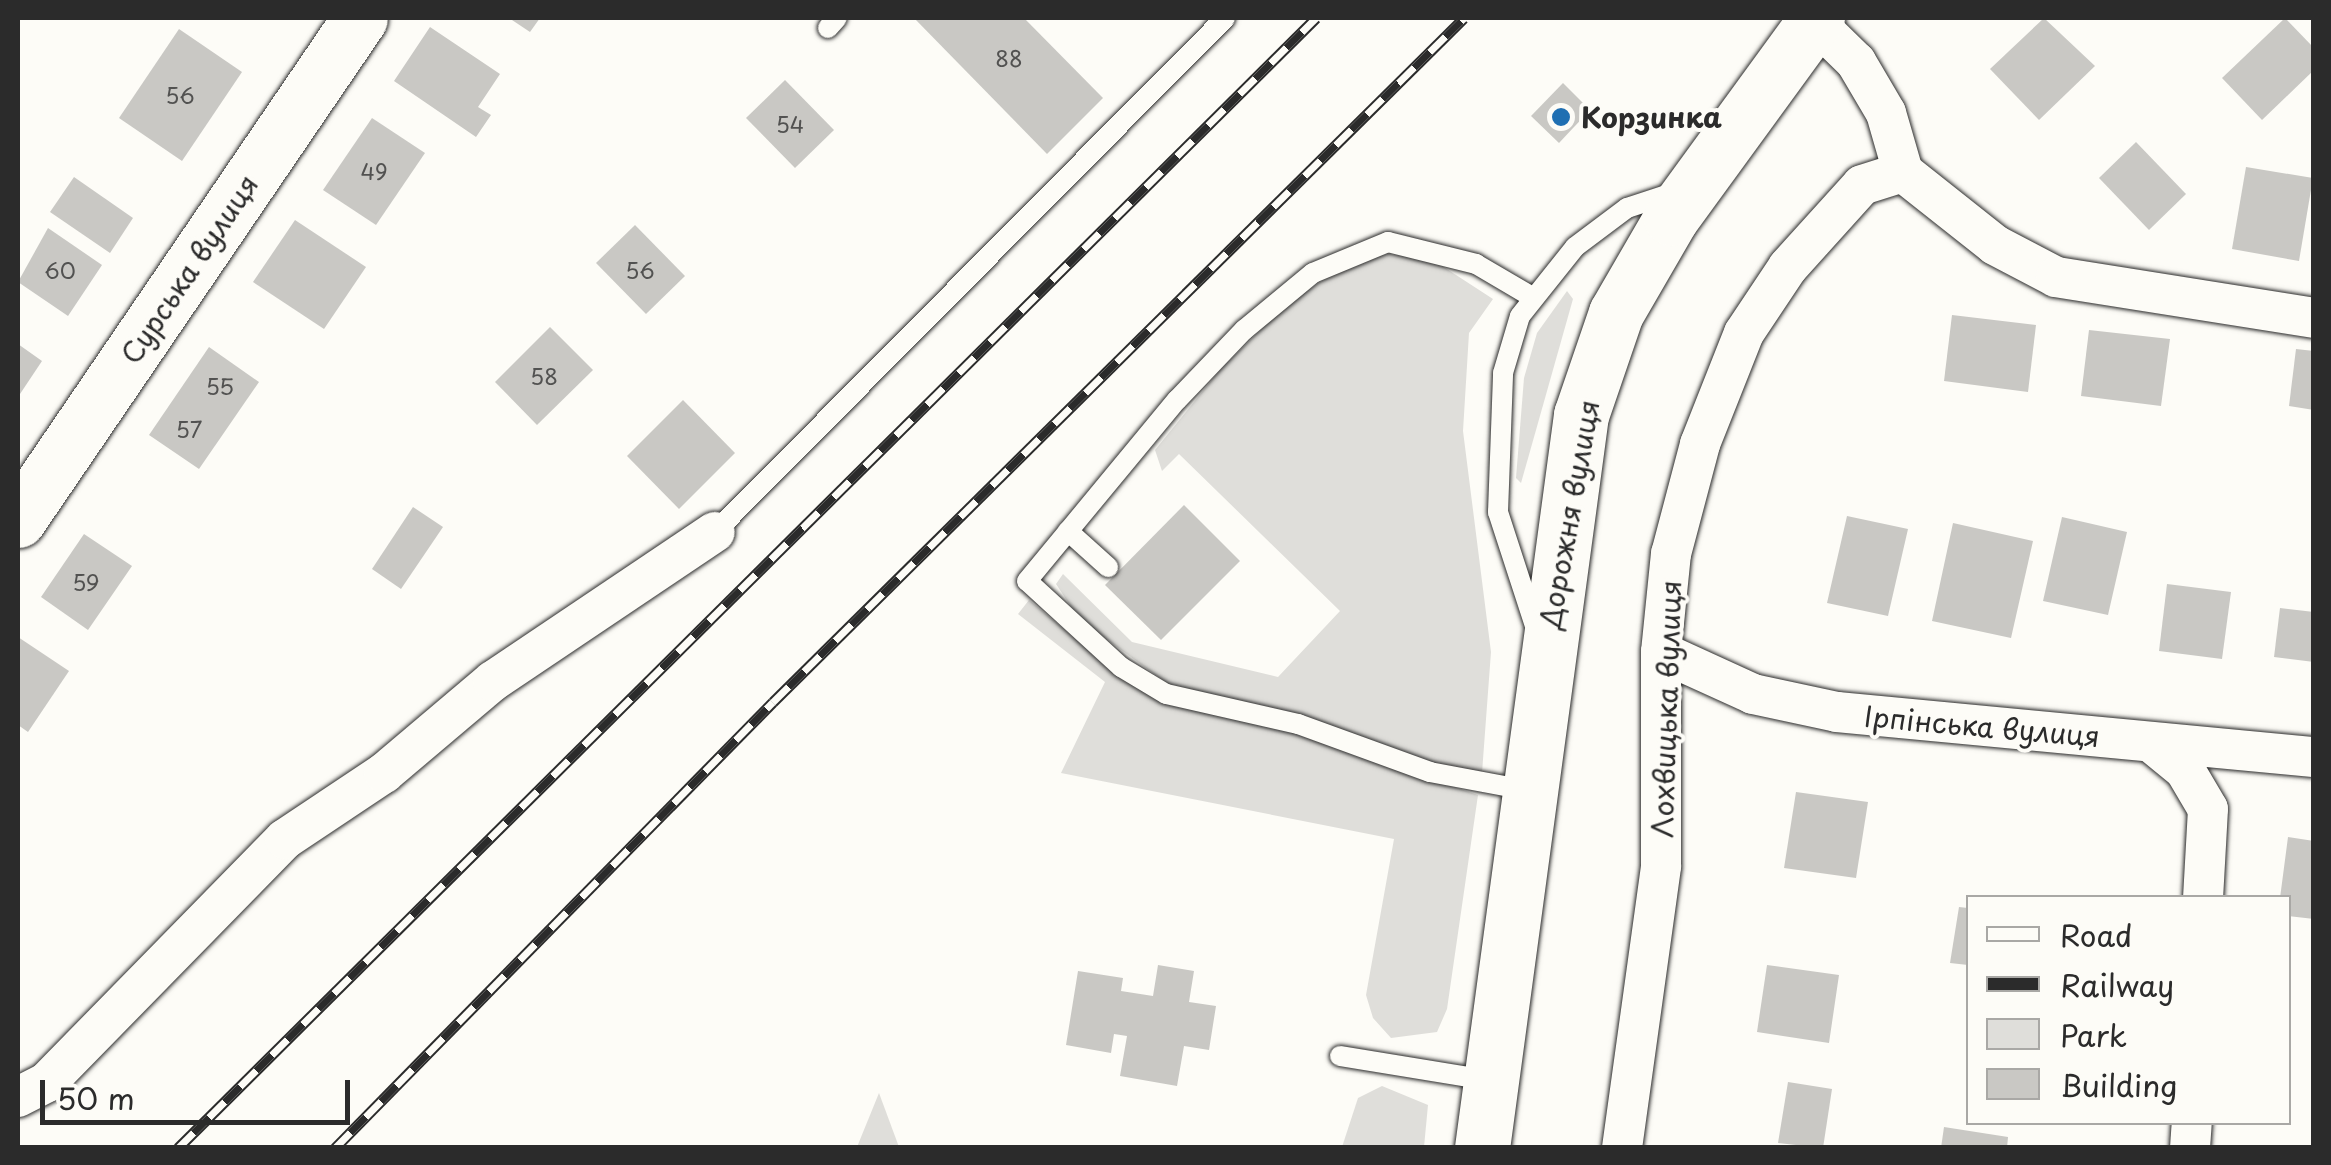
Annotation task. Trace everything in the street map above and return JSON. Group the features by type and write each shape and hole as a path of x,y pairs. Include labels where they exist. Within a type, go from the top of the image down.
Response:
{"main road":[{"name":"Сурська вулиця","path":"18,520 360,18"},
{"name":"Дорожня вулиця","path":"1482,1148 1545,656 1581,414 1616,313 1696,185 1816,19"}],"street":[{"path":"1816,19 1856,62 1886,112 1903,172 1994,245 2056,277 2314,318"},
{"name":"Лохвицька вулиця","path":"1622,1148 1661,866 1661,652 1681,518 1700,444 1744,332 1788,267 1862,186 1903,172"},
{"path":"32,1090 285,839 384,773 493,681 715,532"},
{"name":"Ірпінська вулиця","path":"1661,652 1753,694 1837,712 2314,757"},
{"path":"2152,743 2185,770 2208,809"},
{"path":"2203,895 2208,809 2231,771 2260,752"}],"lane":[{"path":"715,532 1225,18"},
{"path":"1545,656 1498,512 1503,373 1532,296 1575,247 1627,208 1696,185"},
{"path":"1530,791 1430,772 1298,724 1166,694 1121,666 1027,581 1127,456 1244,330 1313,274 1350,254 1388,242 1435,249 1532,296"},
{"path":"1068,531 1108,567"},
{"path":"1340,1056 1489,1080"}],"green space":[{"path":"1389,254 1433,260 1493,299 1469,333 1463,431 1491,652 1482,773 1397,755 1168,684 1079,619 1056,584 1063,574 1132,642 1278,677 1340,611 1179,454 1162,471 1155,450 1220,370 1287,304 1354,260"},
{"path":"1567,291 1573,299 1521,483 1516,478 1524,378 1537,333"},
{"path":"1029,600 1115,672 1478,795 1447,1009 1437,1032 1391,1038 1373,1018 1366,995 1394,839 1061,773 1105,682 1018,614"},
{"path":"1382,1086 1428,1105 1424,1147 1342,1147 1358,1098"},
{"path":"879,1093 899,1147 857,1147"}],"building":[{"path":"509,18 540,18 530,32"},
{"path":"914,18 1024,18 1103,98 1047,154"},
{"path":"2044,18 2095,66 2039,120 1990,69"},
{"path":"2285,18 2314,48 2314,70 2262,120 2222,78"},
{"path":"430,27 500,74 478,107 491,115 476,137 394,81"},
{"path":"179,29 242,72 182,161 119,118"},
{"path":"785,80 834,130 795,168 746,118"},
{"path":"1563,83 1590,110 1559,143 1531,116"},
{"path":"372,118 425,153 376,225 323,190"},
{"path":"2136,142 2186,194 2149,230 2099,178"},
{"path":"2246,167 2313,178 2299,261 2232,249"},
{"path":"74,177 133,218 110,253 50,212"},
{"path":"295,220 366,267 324,329 253,282"},
{"path":"635,225 685,276 646,314 596,263"},
{"path":"48,228 102,265 68,316 18,282"},
{"path":"1952,315 2036,325 2028,392 1944,381"},
{"path":"550,327 593,370 537,425 495,382"},
{"path":"2089,330 2170,339 2161,406 2081,396"},
{"path":"18,344 42,361 18,397"},
{"path":"209,347 259,382 199,469 149,435"},
{"path":"2296,349 2314,351 2314,410 2289,406"},
{"path":"683,400 735,453 679,509 627,456"},
{"path":"1184,505 1240,561 1161,640 1105,585"},
{"path":"413,507 443,527 401,589 372,569"},
{"path":"1847,516 1908,529 1888,616 1827,603"},
{"path":"2062,517 2127,532 2108,615 2043,601"},
{"path":"1953,523 2033,541 2011,638 1932,621"},
{"path":"84,534 132,566 88,630 41,597"},
{"path":"2167,584 2231,592 2222,659 2159,651"},
{"path":"2280,608 2314,612 2314,662 2274,657"},
{"path":"18,637 69,671 28,732 18,725"},
{"path":"1796,792 1868,802 1856,878 1784,868"},
{"path":"2288,837 2314,841 2314,919 2291,916 2291,895 2280,895"},
{"path":"1959,907 1966,908 1966,965 1950,963"},
{"path":"1158,965 1194,971 1189,1002 1216,1006 1209,1050 1184,1046 1177,1086 1120,1076 1127,1036 1114,1034 1111,1053 1066,1045 1078,971 1123,978 1121,991 1153,996"},
{"path":"1767,965 1839,975 1829,1043 1757,1032"},
{"path":"1788,1082 1832,1089 1823,1148 1778,1143"},
{"path":"1944,1127 2008,1137 2007,1148 1941,1148"}],"railway":[{"path":"178,1148 1316,18"},
{"path":"335,1148 773,702 1464,18"}],"place":[{"name":"Корзинка","path":"1561,117"}]}
